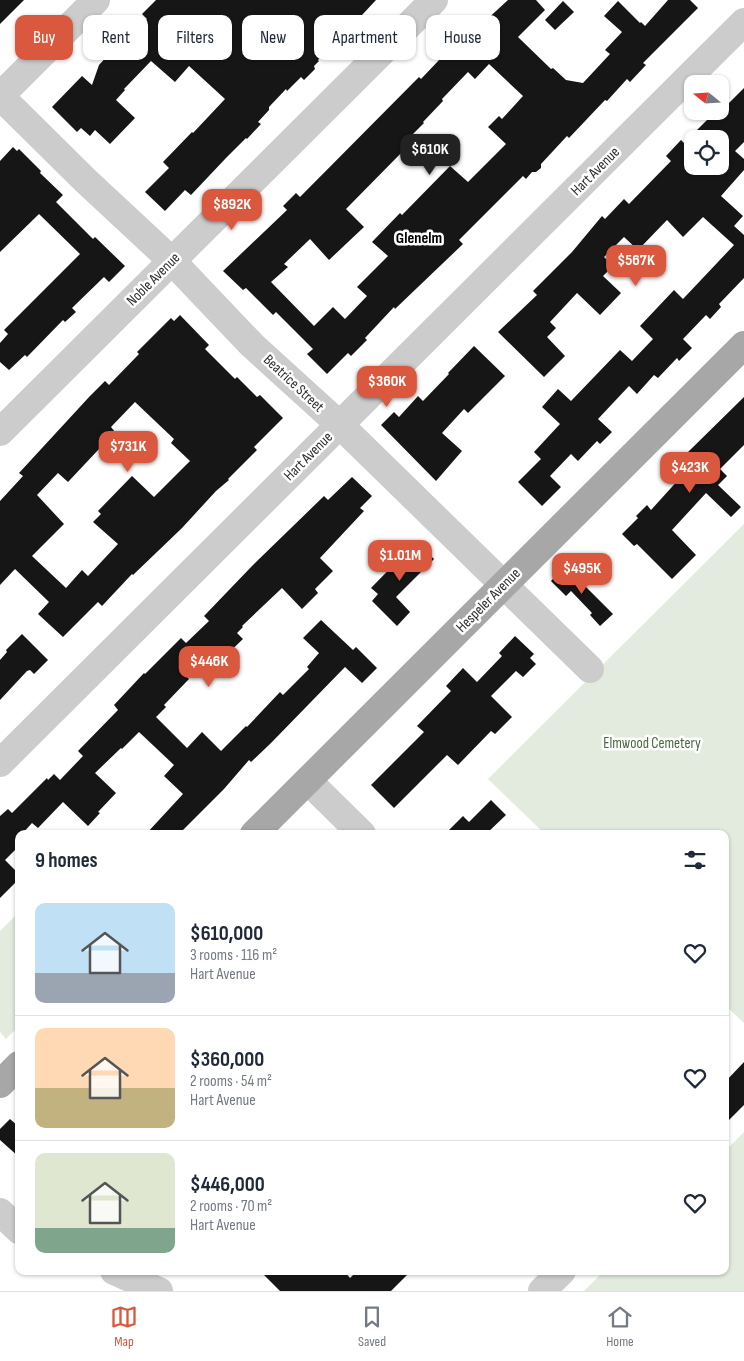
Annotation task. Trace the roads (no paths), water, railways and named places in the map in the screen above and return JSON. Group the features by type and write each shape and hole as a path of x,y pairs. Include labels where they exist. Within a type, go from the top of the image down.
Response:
{"main road":[{"name":"Hespeler Avenue","path":"258,830 744,345"},
{"path":"0,1084 15,1070"}],"street":[{"path":"0,96 96,0"},
{"name":"Noble Avenue","path":"0,432 434,0"},
{"name":"Hart Avenue","path":"0,763 744,22"},
{"name":"Beatrice Street","path":"0,96 86,181 172,260 252,345 340,425 590,669"},
{"path":"308,781 358,830"},
{"path":"0,1212 15,1226"},
{"path":"129,1275 162,1284"},
{"path":"542,1291 558,1275"}],"district":[{"name":"Glenelm","path":"419,237"}],"park label":[{"name":"Elmwood Cemetery","path":"652,743"}]}
